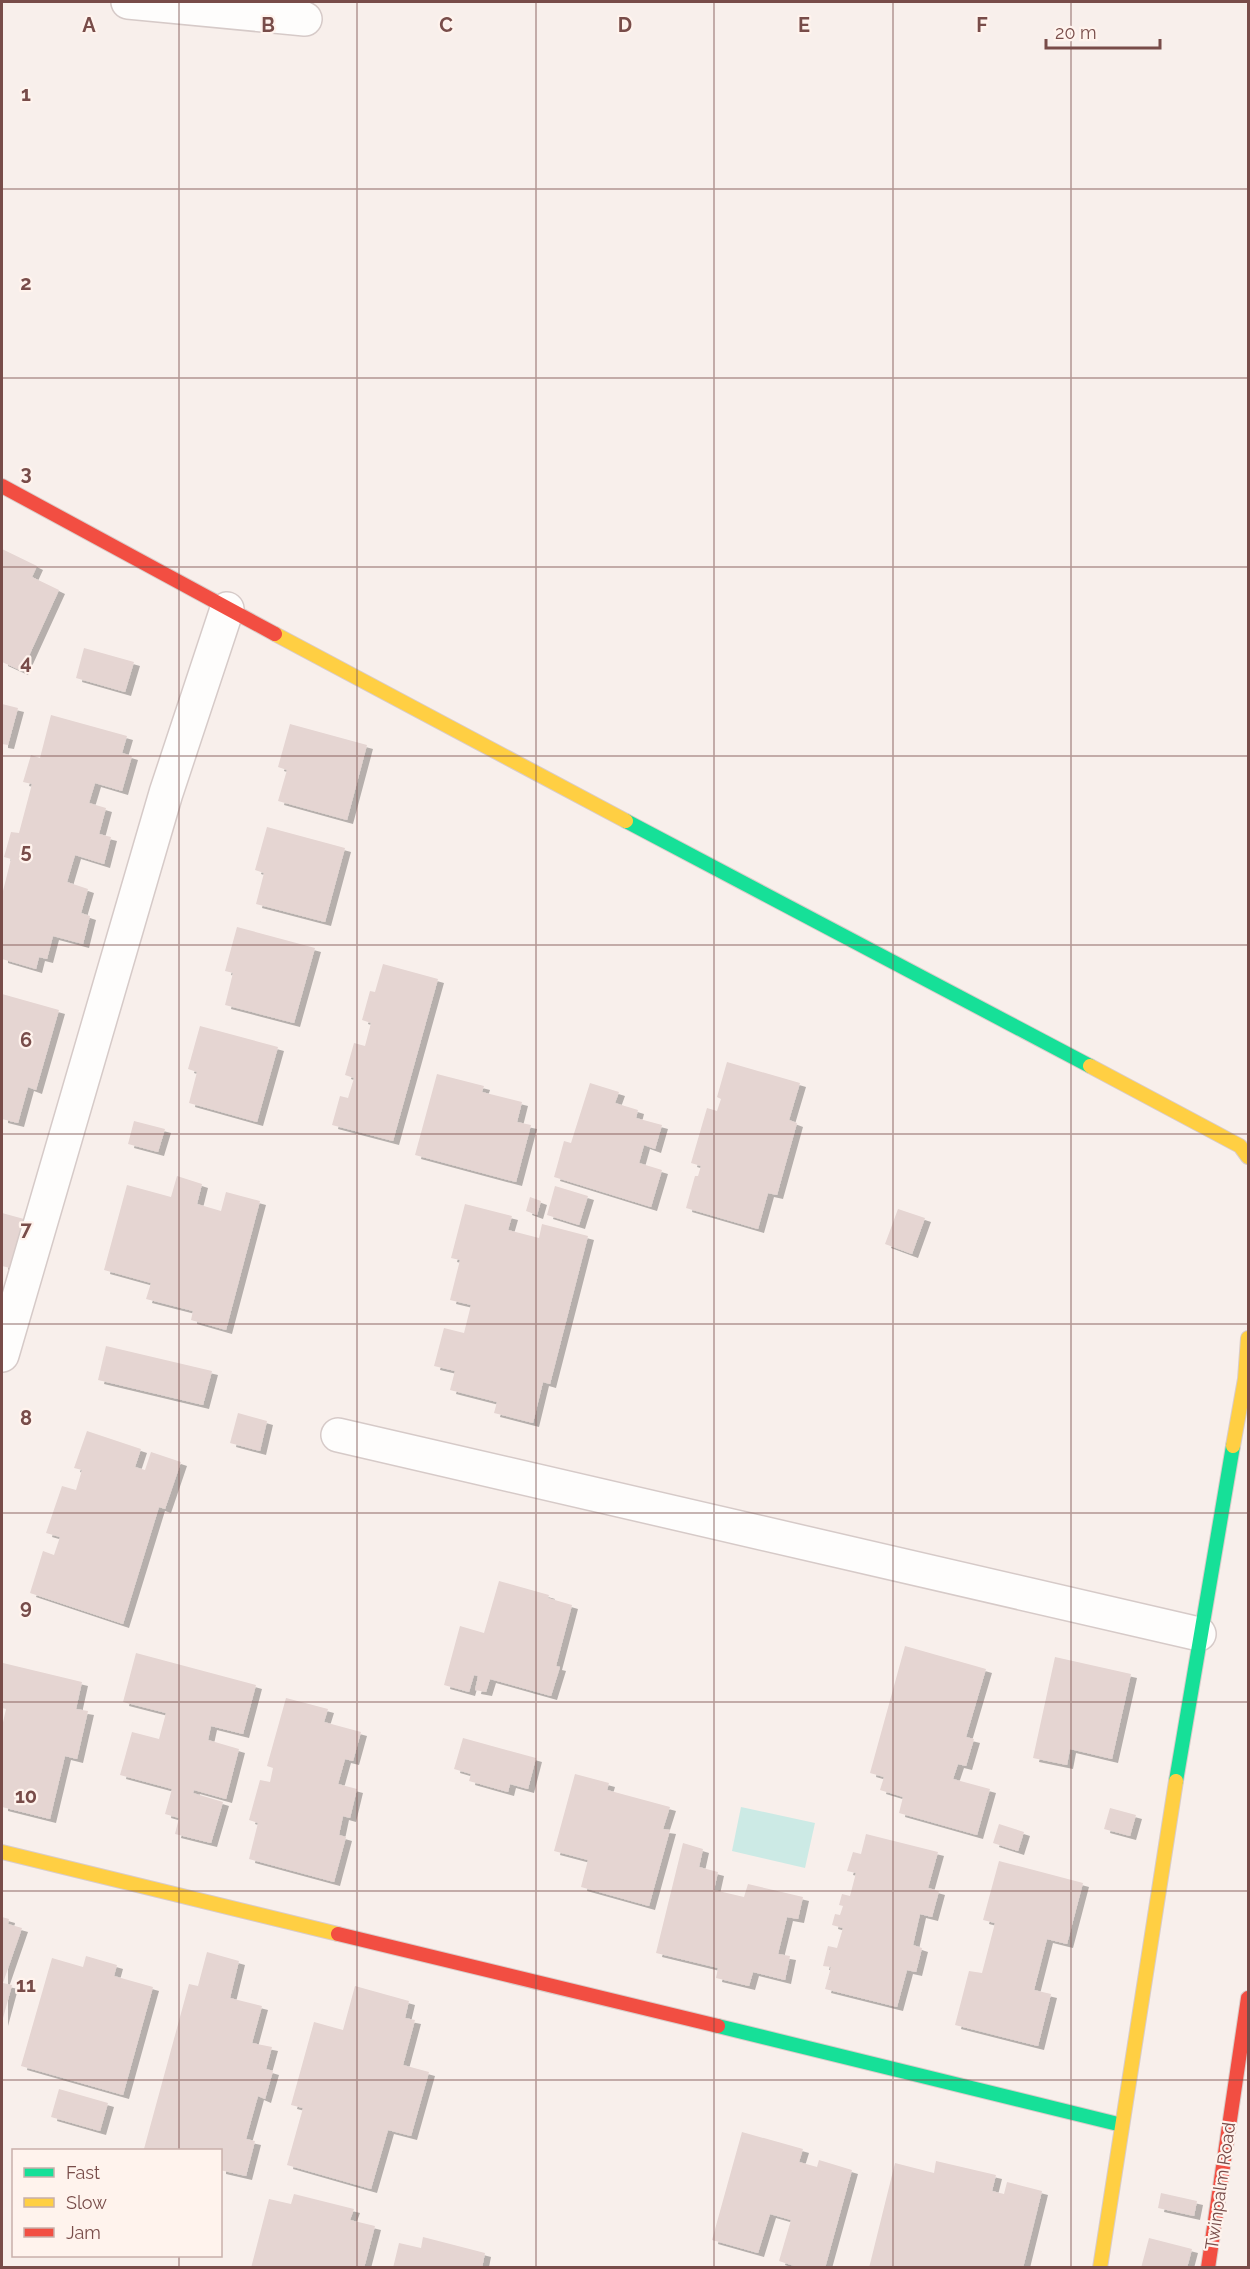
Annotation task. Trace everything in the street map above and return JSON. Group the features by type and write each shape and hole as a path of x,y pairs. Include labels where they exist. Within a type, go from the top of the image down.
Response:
{"street":[{"path":"128,2 306,19"},
{"path":"2,486 227,609 1240,1146 1248,1157"},
{"path":"2,1355 166,793 227,609"},
{"path":"1100,2268 1199,1634 1245,1379 1248,1338"},
{"path":"339,1435 1199,1634"},
{"path":"2,1852 1122,2125"},
{"name":"Twinpalm Road","path":"1208,2268 1248,1998"}],"water":[{"path":"741,1807 815,1823 805,1868 732,1851"}],"building":[{"path":"2,549 37,566 32,577 59,590 22,671 2,662"},
{"path":"84,648 134,662 125,692 76,678"},
{"path":"2,704 18,708 8,745 2,744"},
{"path":"51,715 127,736 122,753 132,756 122,791 95,783 89,803 106,808 99,834 111,837 104,864 75,855 67,882 88,889 81,913 90,916 83,944 53,936 47,959 39,957 36,969 2,959 2,895 11,859 4,857 11,832 19,833 32,784 23,782 31,755 40,758"},
{"path":"290,724 367,745 347,820 278,801 287,770 278,767"},
{"path":"267,827 345,848 325,922 256,904 264,873 255,870"},
{"path":"237,927 315,948 294,1023 225,1005 233,973 225,971"},
{"path":"383,964 438,979 393,1141 332,1125 340,1096 348,1098 354,1078 345,1075 354,1043 365,1046 371,1023 362,1020 370,991 375,992"},
{"path":"2,994 59,1010 36,1090 28,1087 18,1123 2,1119"},
{"path":"200,1026 278,1047 257,1122 189,1103 197,1072 188,1069"},
{"path":"727,1062 800,1083 789,1120 797,1123 777,1195 768,1193 758,1229 686,1208 695,1176 698,1176 701,1166 691,1163 707,1108 717,1111 721,1099 717,1097"},
{"path":"437,1074 484,1086 482,1092 522,1102 517,1122 531,1125 516,1182 415,1155"},
{"path":"590,1083 619,1092 615,1103 638,1110 636,1118 662,1125 655,1149 644,1145 639,1163 662,1170 651,1207 554,1177 564,1141 571,1143"},
{"path":"134,1121 165,1129 158,1152 128,1144"},
{"path":"177,1176 202,1184 197,1204 221,1211 226,1192 260,1201 226,1330 191,1320 193,1311 146,1299 151,1283 104,1270 127,1185 171,1197"},
{"path":"555,1186 588,1196 579,1225 547,1215"},
{"path":"530,1197 541,1201 537,1215 526,1211"},
{"path":"465,1204 512,1216 508,1230 539,1238 542,1224 588,1236 550,1384 543,1382 533,1423 494,1413 497,1402 450,1390 455,1371 434,1366 444,1328 464,1333 471,1305 450,1300 460,1260 451,1258"},
{"path":"898,1209 925,1218 912,1254 885,1244"},
{"path":"2,1213 24,1219 10,1268 2,1266"},
{"path":"106,1346 212,1371 203,1405 98,1380"},
{"path":"238,1413 267,1421 260,1451 230,1443"},
{"path":"87,1431 141,1449 135,1467 145,1470 151,1452 181,1462 165,1509 159,1507 123,1624 30,1593 43,1551 54,1555 60,1537 46,1533 62,1486 76,1490 82,1470 74,1468"},
{"path":"499,1581 549,1595 548,1598 572,1605 556,1666 560,1667 551,1696 490,1679 486,1692 475,1690 478,1676 474,1675 469,1692 444,1685 460,1626 484,1633"},
{"path":"905,1646 986,1669 966,1737 974,1739 966,1766 958,1764 953,1779 990,1789 977,1835 899,1813 903,1797 880,1790 884,1777 870,1773"},
{"path":"136,1653 256,1685 243,1734 211,1726 208,1740 239,1749 226,1799 194,1790 193,1793 223,1802 211,1843 175,1834 179,1818 165,1814 172,1789 120,1775 132,1732 159,1739 166,1713 123,1702"},
{"path":"1055,1657 1131,1674 1112,1759 1070,1749 1067,1765 1033,1758"},
{"path":"3,1663 82,1682 76,1709 88,1711 77,1759 65,1756 50,1819 2,1807 2,1727 6,1709 2,1708"},
{"path":"286,1698 328,1709 324,1722 361,1732 353,1761 345,1759 338,1784 357,1789 350,1818 343,1816 339,1835 346,1837 334,1882 249,1859 258,1823 249,1820 260,1780 270,1782 273,1768 267,1766"},
{"path":"463,1738 536,1758 528,1789 510,1784 508,1792 469,1781 471,1774 454,1769"},
{"path":"575,1774 609,1783 607,1790 670,1807 663,1829 670,1830 649,1906 581,1887 588,1860 554,1851"},
{"path":"1110,1808 1136,1815 1130,1836 1104,1829"},
{"path":"999,1824 1024,1832 1018,1851 993,1843"},
{"path":"866,1834 938,1852 928,1888 939,1891 932,1917 920,1914 913,1945 922,1948 916,1972 907,1970 897,2007 825,1989 831,1967 823,1966 828,1946 837,1948 843,1928 832,1925 835,1914 840,1915 843,1906 839,1905 842,1894 850,1896 856,1873 847,1871 853,1852 861,1854"},
{"path":"683,1843 703,1849 699,1867 718,1872 714,1890 744,1897 748,1884 803,1897 798,1919 787,1917 778,1954 790,1956 785,1980 753,1972 749,1986 716,1978 718,1968 656,1953"},
{"path":"999,1861 1083,1883 1067,1944 1047,1939 1034,1990 1051,1994 1038,2046 955,2025 969,1971 982,1973 995,1923 983,1920"},
{"path":"2,1917 9,1919 8,1924 22,1928 3,1983 12,1985 2,2022"},
{"path":"207,1952 239,1961 230,1998 262,2006 252,2043 272,2047 266,2069 273,2071 265,2099 258,2096 246,2139 255,2141 246,2176 222,2170 222,2149 144,2149 189,1984 198,1986"},
{"path":"86,1956 117,1965 114,1976 153,1987 123,2095 21,2066 52,1958 83,1967"},
{"path":"355,1986 409,2001 405,2018 415,2020 403,2065 429,2072 411,2136 388,2130 371,2189 287,2165 303,2108 291,2105 314,2022 343,2030"},
{"path":"59,2089 108,2103 100,2131 51,2117"},
{"path":"742,2132 803,2149 799,2162 817,2167 819,2160 852,2170 825,2268 800,2268 779,2261 791,2220 770,2214 758,2253 712,2240"},
{"path":"936,2161 996,2175 992,2191 1004,2194 1007,2182 1042,2191 1023,2268 869,2268 895,2163 934,2173"},
{"path":"1161,2193 1197,2201 1194,2216 1158,2208"},
{"path":"294,2194 354,2209 350,2220 375,2226 364,2268 251,2268 269,2199 291,2204"},
{"path":"423,2237 485,2253 482,2268 393,2268 399,2243 421,2248"},
{"path":"1149,2238 1192,2249 1187,2268 1141,2268"}],"traffic: fast":[{"path":"626,821 1090,1066"},
{"path":"1176,1781 1233,1446"},
{"path":"718,2026 1122,2125"}],"traffic: slow":[{"path":"275,634 626,821"},
{"path":"1090,1066 1240,1146 1248,1157"},
{"path":"1233,1446 1245,1379 1248,1338"},
{"path":"1100,2268 1176,1781"},
{"path":"2,1852 338,1934"}],"traffic: jam":[{"path":"2,486 275,634"},
{"path":"338,1934 718,2026"},
{"path":"1208,2268 1248,1998"}]}
